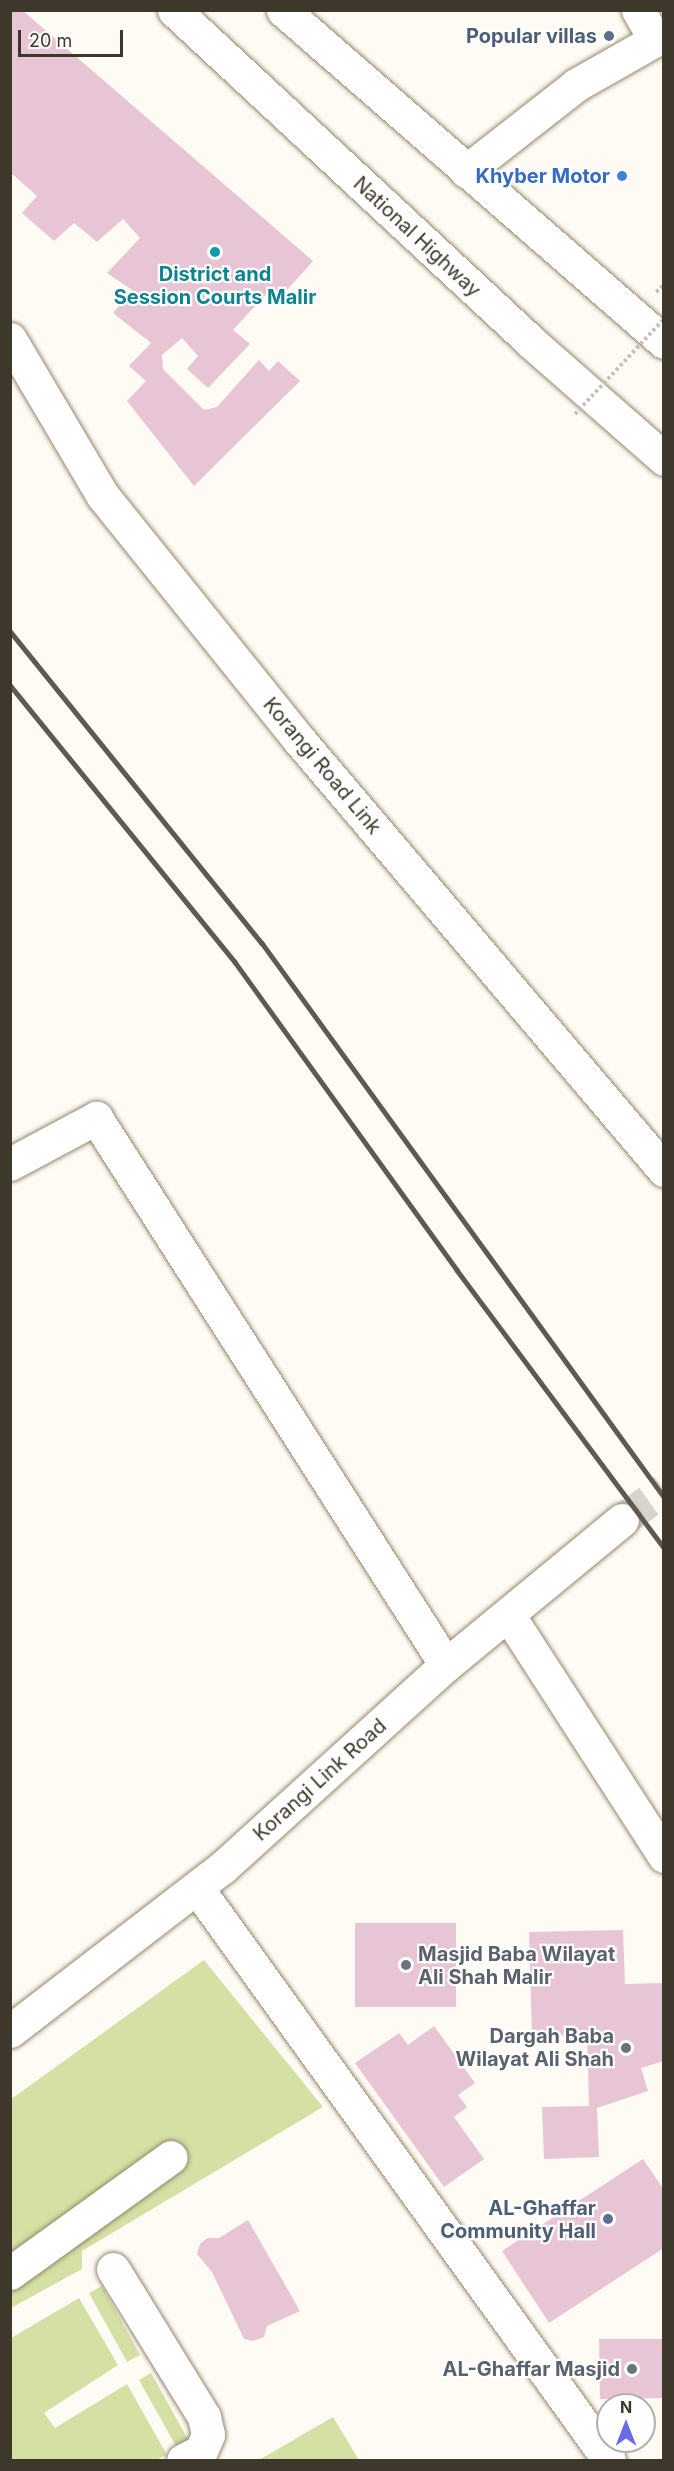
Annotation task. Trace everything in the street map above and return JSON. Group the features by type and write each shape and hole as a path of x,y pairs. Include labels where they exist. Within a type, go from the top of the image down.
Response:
{"main road":[{"name":"National Highway","path":"174,10 531,342 663,459"},
{"path":"283,10 663,342"},
{"path":"466,171 576,85 659,38 638,10"},
{"name":"Korangi Road Link","path":"10,339 103,496 300,741 663,1170"},
{"path":"10,1164 96,1118 446,1665"},
{"name":"Korangi Link Road","path":"10,2031 222,1868 446,1665 509,1616 622,1520"},
{"path":"509,1616 663,1856"},
{"path":"197,1888 609,2460"},
{"path":"10,2273 171,2157"},
{"path":"113,2269 204,2417 208,2435 201,2451 183,2460"}],"path":[{"path":"575,414 663,319"}],"green space":[{"path":"204,1960 323,2107 82,2251 82,2269 11,2308 10,2100"},
{"path":"102,2286 140,2355 127,2362 89,2293"},
{"path":"79,2298 118,2365 44,2413 55,2428 127,2384 167,2455 156,2460 11,2460 11,2338"},
{"path":"151,2373 189,2441 177,2448 139,2380"},
{"path":"333,2417 359,2460 259,2460"}],"building":[{"name":"District and Session Courts Malir","path":"10,10 22,10 313,261 278,300 267,293 233,330 250,344 208,388 187,369 198,356 182,338 162,355 163,369 204,410 217,407 259,360 269,371 278,361 300,381 194,486 127,401 146,381 129,366 151,343 113,313 132,290 107,273 140,238 123,219 97,242 74,223 54,241 22,213 37,196 10,172"},
{"name":"Masjid Baba Wilayat Ali Shah Malir","path":"355,1923 456,1923 456,2007 355,2007"},
{"name":"Dargah Baba Wilayat Ali Shah","path":"623,1930 625,1984 664,1983 664,2061 641,2068 648,2091 597,2108 599,2157 544,2159 542,2107 589,2106 587,2035 532,2036 529,1932"},
{"path":"434,2026 475,2083 458,2095 467,2107 454,2117 484,2159 444,2187 355,2063 399,2033 408,2045"},
{"name":"AL-Ghaffar Community Hall","path":"643,2159 664,2190 664,2248 549,2323 502,2251"},
{"path":"248,2220 300,2311 267,2326 264,2337 253,2341 244,2339 212,2272 197,2254 200,2244 207,2238 219,2238"},
{"name":"AL-Ghaffar Masjid","path":"599,2339 664,2339 664,2398 656,2398 656,2393 600,2393"}],"tunnel":[{"path":"622,1520 664,1490"}],"railway":[{"path":"10,631 262,943 664,1497"},
{"path":"10,685 235,962 457,1270 664,1548"}],"place":[{"name":"Popular villas","path":"609,36"},
{"name":"Khyber Motor","path":"622,176"},
{"name":"District and Session Courts Malir","path":"215,252"},
{"name":"Masjid Baba Wilayat Ali Shah Malir","path":"406,1965"},
{"name":"Dargah Baba Wilayat Ali Shah","path":"626,2048"},
{"name":"AL-Ghaffar Community Hall","path":"608,2219"},
{"name":"AL-Ghaffar Masjid","path":"632,2369"}]}
